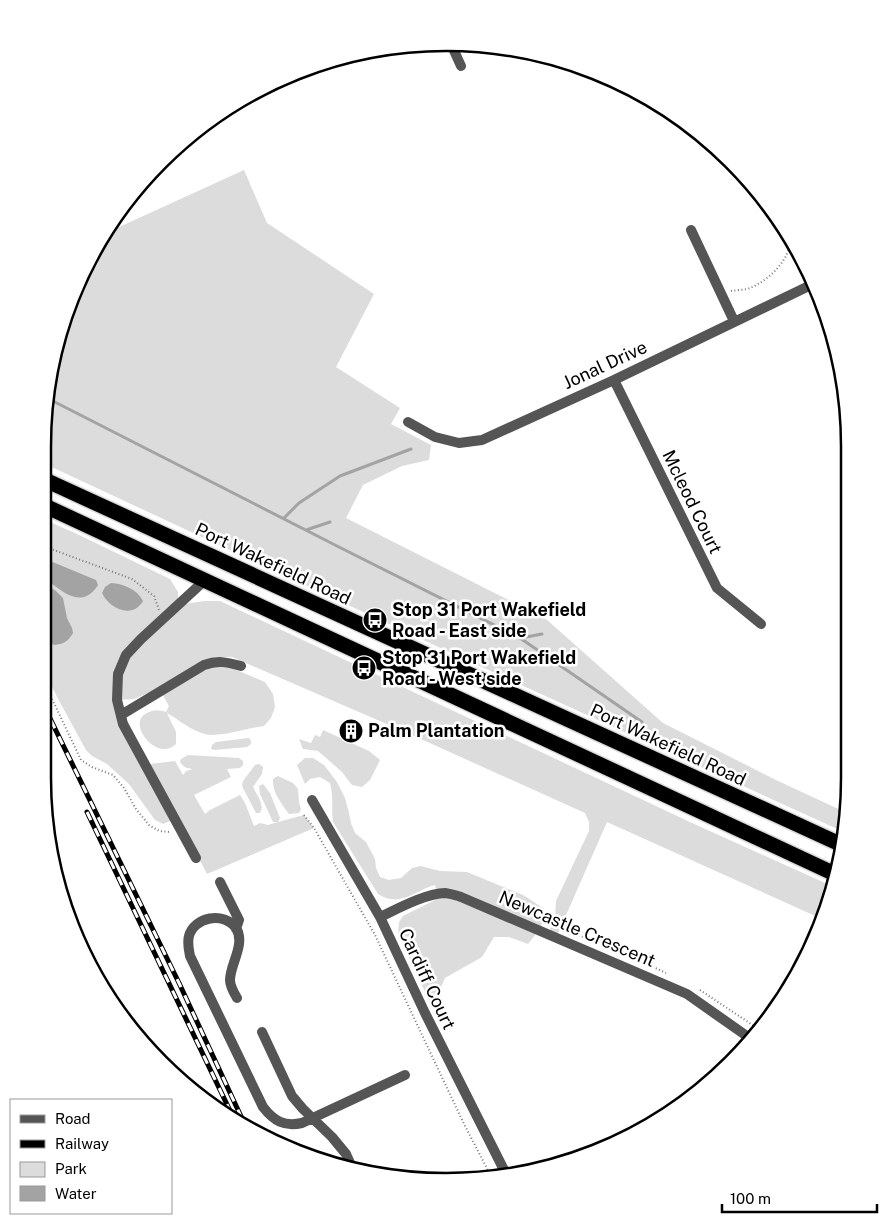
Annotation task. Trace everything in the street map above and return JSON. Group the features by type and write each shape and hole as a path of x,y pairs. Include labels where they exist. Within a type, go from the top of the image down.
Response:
{"highway":[{"name":"Port Wakefield Road","path":"51,483 835,842"},
{"path":"51,509 829,871"}],"street":[{"path":"454,51 461,66"},
{"path":"691,230 734,321"},
{"name":"Jonal Drive","path":"408,422 436,437 459,443 482,440 614,380 807,287"},
{"name":"Mcleod Court","path":"614,380 717,588 761,624"},
{"path":"196,858 123,724 117,700 118,674 126,655 204,581"},
{"path":"121,715 204,665 220,661 241,666"},
{"name":"Cardiff Court","path":"312,800 380,917 425,1013 503,1168"},
{"path":"220,882 239,920 236,929"},
{"name":"Newcastle Crescent","path":"380,917 417,900 437,894 444,893 461,897 687,994 746,1035"},
{"path":"237,998 230,983 231,971 240,941 236,929 225,920 217,918 202,921 195,926 189,936 190,956 263,1107 280,1122 291,1125 313,1118 405,1075"},
{"path":"262,1032 292,1096 332,1137 349,1160"}],"path":[{"path":"720,289 732,291 750,288 769,277 789,251"},
{"path":"51,549 132,579 154,596 163,619"},
{"path":"51,698 82,760 92,767 113,775 149,825 158,831 169,832 179,827"},
{"path":"304,815 314,828 375,935 464,1124 488,1170"}],"green space":[{"path":"244,170 267,223 374,294 336,367 400,408 391,424 431,445 429,460 402,466 363,485 346,518 546,619 663,723 839,809 837,829 462,658 51,467 52,420 59,369 65,344 81,295 92,271 118,228"},
{"path":"51,522 170,579 178,592 178,605 204,601 220,601 692,823 826,883 816,916 607,822 556,938 548,934 555,918 556,901 589,831 589,822 585,813 232,657 219,657 204,660 148,693 134,699 117,700 175,819 163,824 155,820 129,784 107,764 92,756 86,750 51,685"},
{"path":"219,665 265,682 273,694 275,707 271,718 264,726 226,734 211,735 195,730 167,713 176,732 176,744 169,749 161,749 146,739 140,725 141,718 152,711 166,712 169,706 161,692 207,668"},
{"path":"323,730 369,751 380,760 370,780 362,787 352,785 342,772 318,751 303,749 299,739 311,743 315,735 320,737"},
{"path":"249,738 251,744 247,747 211,749 212,745 216,742"},
{"path":"188,755 239,758 243,761 243,765 240,768 227,769 231,777 194,795 205,814 240,795 254,826 260,823 268,825 304,815 314,828 207,874 150,764 175,761 183,775 186,771 193,769 186,767 180,762 181,759"},
{"path":"305,758 313,758 324,765 337,782 345,798 355,833 366,842 375,859 380,877 389,880 401,878 412,868 421,866 440,871 467,872 523,895 543,908 544,920 539,930 528,944 509,937 494,937 482,957 445,978 439,992 443,1003 433,1009 398,934 399,922 403,916 437,899 435,885 400,899 386,898 378,894 333,822 330,783 320,777 310,779 305,784 297,765"},
{"path":"259,764 263,767 262,774 253,787 262,807 260,813 256,813 242,786 243,781 255,765"},
{"path":"278,776 293,783 298,789 301,809 299,813 289,814 278,798 274,789 273,779"},
{"path":"263,784 270,793 280,818 278,822 273,822 260,794 259,786"}],"water":[{"path":"51,561 96,580 98,585 85,597 70,596 51,583"},
{"path":"111,583 130,588 137,593 143,602 133,610 128,611 117,608 108,602 102,593 105,587"},
{"path":"51,588 63,598 67,618 73,633 65,642 54,645 51,643"}],"waterway":[{"path":"54,402 520,638 642,722"},
{"path":"284,518 299,503 340,476 411,449"},
{"path":"306,530 330,522"},
{"path":"521,638 542,634"}],"railway":[{"path":"51,720 179,983 240,1114"},
{"path":"87,812 228,1107"}],"place":[{"name":"Stop 31 Port Wakefield Road - East side","path":"375,620"},
{"name":"Stop 31 Port Wakefield Road - West side","path":"364,668"},
{"name":"Palm Plantation","path":"351,731"}]}
